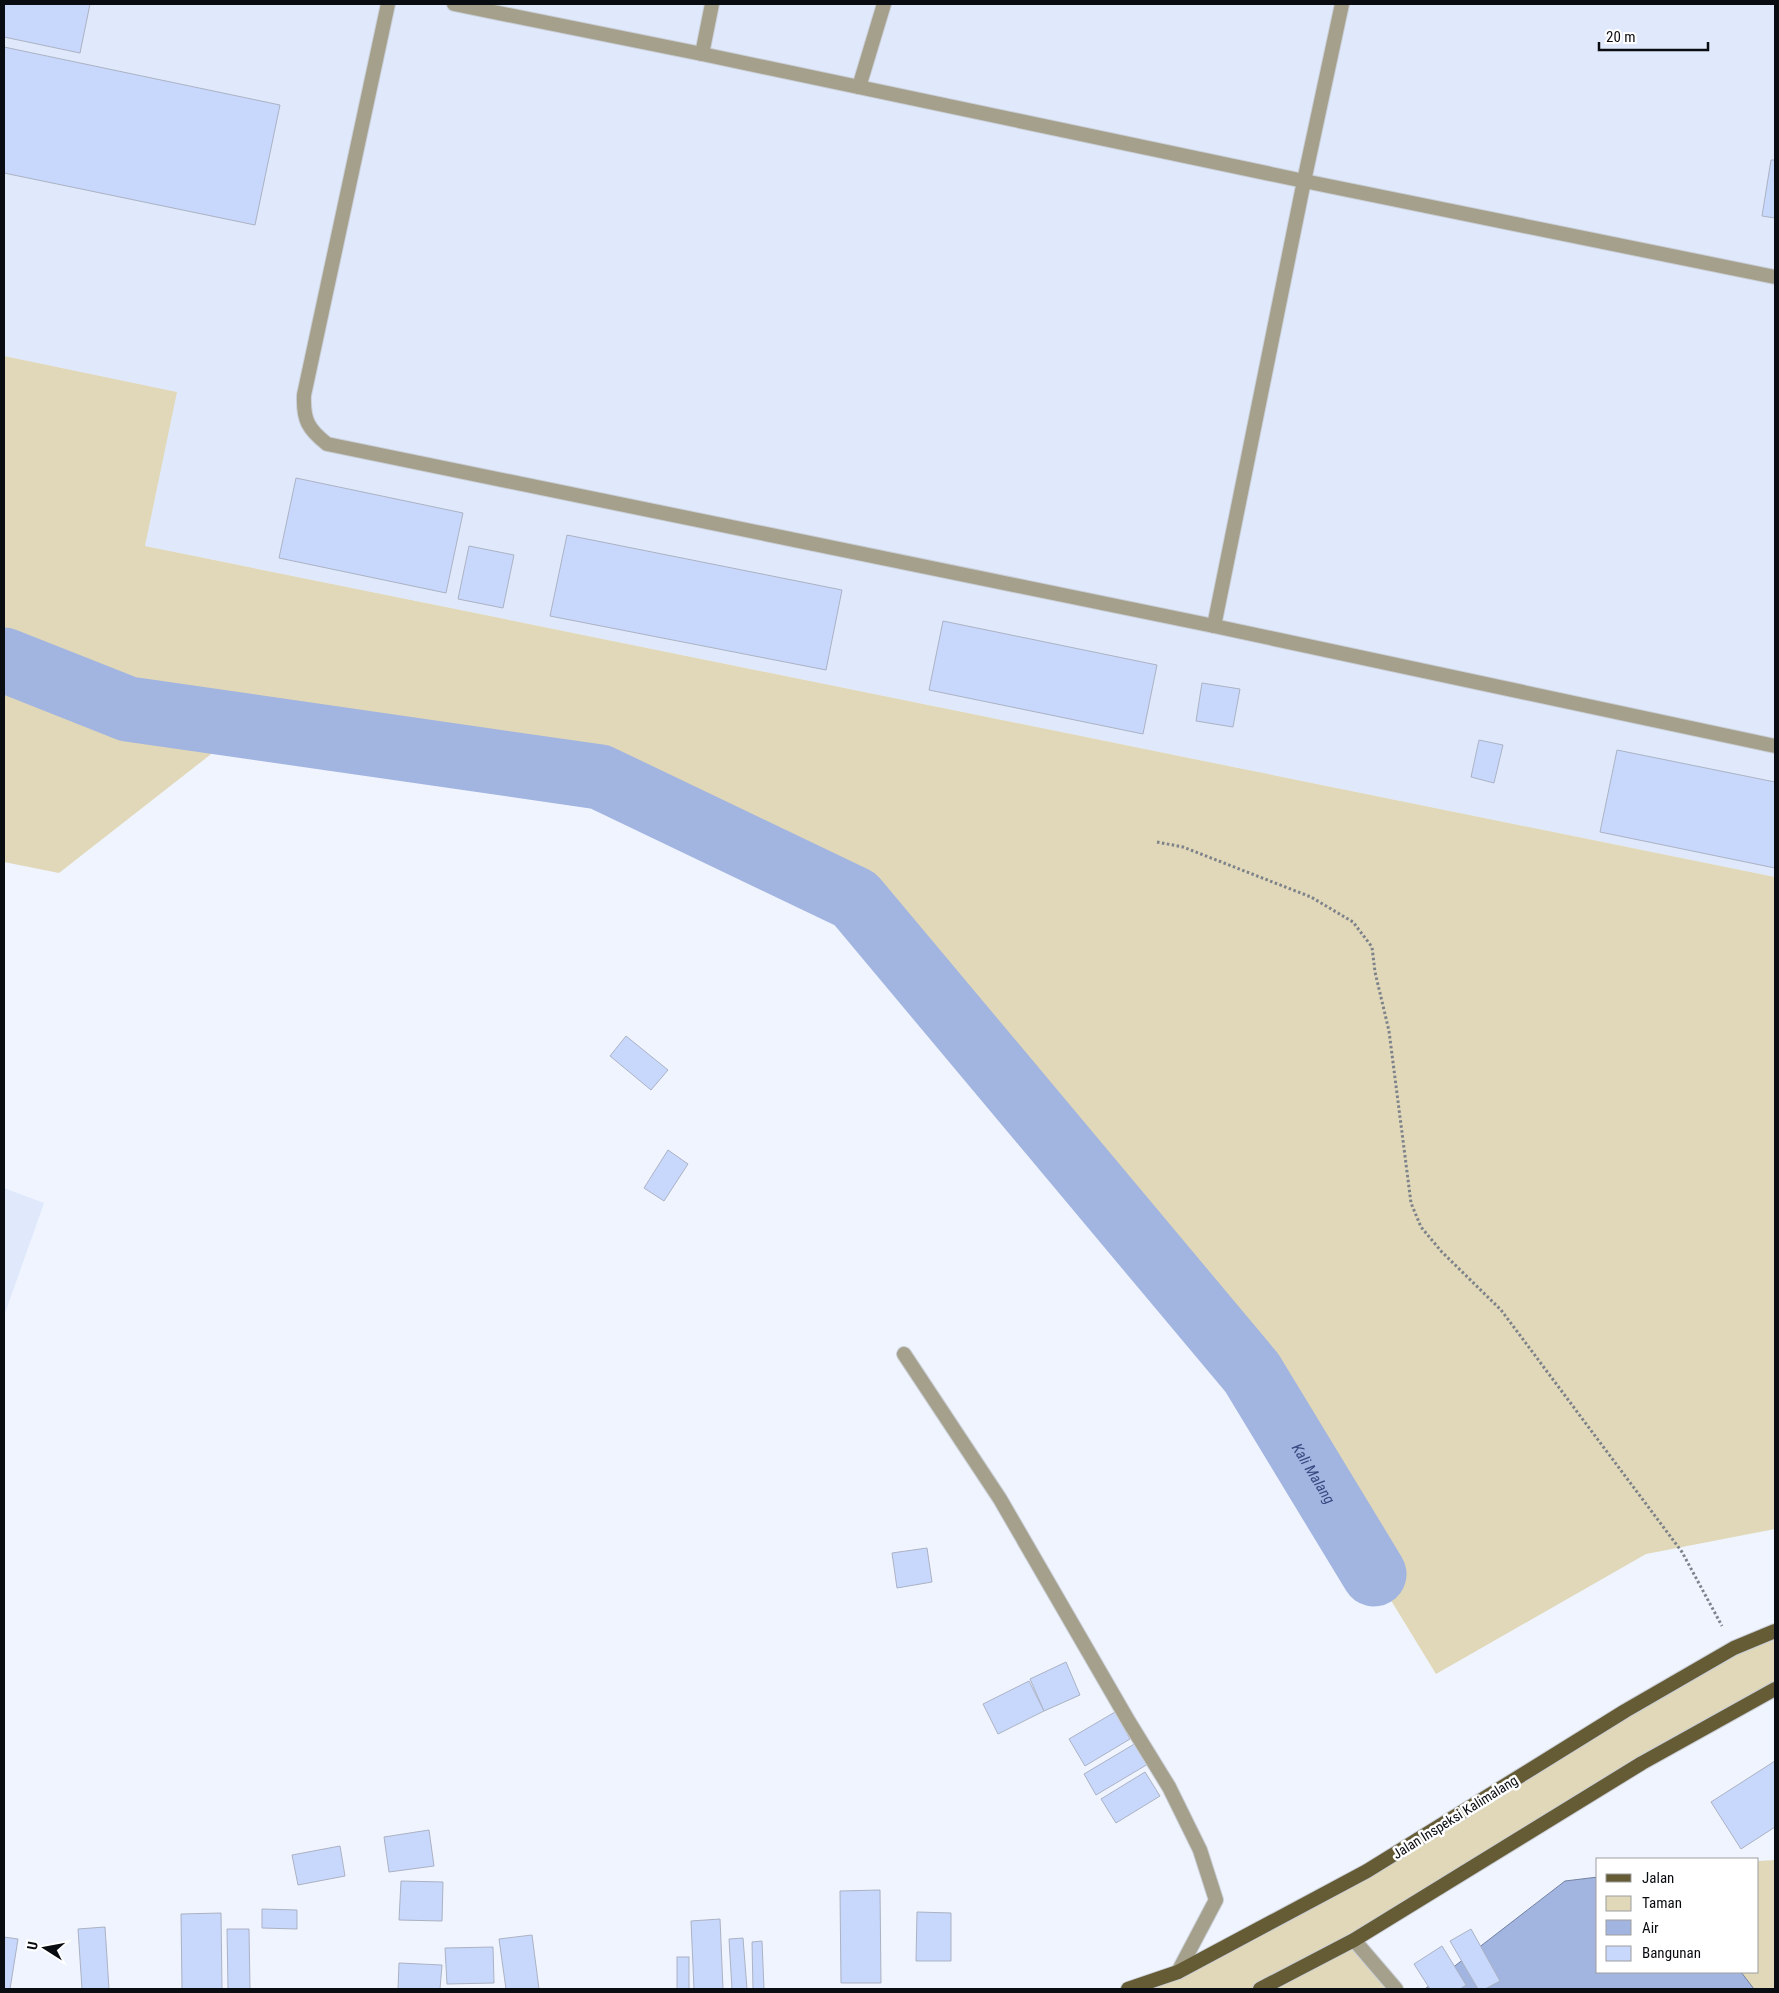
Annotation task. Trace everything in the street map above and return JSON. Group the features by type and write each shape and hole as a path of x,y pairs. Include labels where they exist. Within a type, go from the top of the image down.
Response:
{"main road":[{"name":"Jalan Inspeksi Kalimalang","path":"1128,1989 1178,1972 1367,1871 1625,1711 1734,1648 1775,1631"},
{"path":"1260,1989 1354,1940 1642,1763 1775,1689"}],"street":[{"path":"388,4 304,395 306,422 316,435 327,444 1214,626 1775,746"},
{"path":"454,4 1775,277"},
{"path":"702,54 712,4"},
{"path":"859,87 884,4"},
{"path":"1214,626 1304,181 1342,4"},
{"path":"904,1354 1000,1500 1169,1787 1200,1850 1216,1900 1178,1972"},
{"path":"1354,1940 1396,1989"}],"path":[{"path":"1157,842 1183,847 1311,897 1353,922 1372,947 1375,972 1390,1031 1411,1203 1422,1227 1441,1251 1500,1310 1682,1552 1734,1648"}],"shaded area":[{"path":"4,4 1775,4 1775,877 145,546 176,392 4,356"},
{"path":"4,1188 44,1203 4,1316"}],"green space":[{"path":"4,356 177,392 145,546 1775,877 1775,1529 1646,1554 1436,1674 1252,1373 855,899 600,777 247,726 59,873 4,862"},
{"path":"1775,1631 1775,1689 1355,1939 1399,1989 1116,1989 1178,1972"},
{"path":"1775,1860 1775,1989 1632,1989 1622,1973 1759,1973 1759,1861"}],"water":[{"path":"1596,1877 1596,1973 1742,1973 1754,1989 1425,1989 1565,1881"}],"building":[{"path":"4,4 90,4 80,53 4,37"},
{"path":"4,47 280,105 255,225 4,173"},
{"path":"1771,160 1775,160 1775,218 1762,216"},
{"path":"296,478 463,513 446,593 279,558"},
{"path":"567,535 842,590 826,670 550,616"},
{"path":"469,546 514,555 503,608 458,599"},
{"path":"943,621 1157,665 1143,734 929,690"},
{"path":"1202,683 1240,689 1233,727 1196,721"},
{"path":"1479,740 1503,745 1494,783 1471,777"},
{"path":"1617,750 1775,782 1775,868 1600,832"},
{"path":"626,1036 668,1070 651,1090 610,1056"},
{"path":"668,1150 688,1164 664,1201 644,1188"},
{"path":"927,1548 932,1582 897,1588 892,1553"},
{"path":"1066,1662 1080,1695 1044,1711 1030,1679"},
{"path":"1029,1681 1044,1711 998,1734 983,1704"},
{"path":"1115,1712 1130,1739 1085,1766 1069,1739"},
{"path":"1136,1743 1148,1764 1096,1795 1084,1774"},
{"path":"1775,1761 1775,1827 1741,1849 1711,1802"},
{"path":"1145,1772 1160,1796 1116,1823 1101,1799"},
{"path":"429,1830 434,1866 389,1872 384,1837"},
{"path":"340,1846 345,1876 298,1885 292,1855"},
{"path":"401,1881 443,1882 442,1921 399,1920"},
{"path":"880,1890 881,1983 841,1983 840,1891"},
{"path":"262,1909 297,1910 297,1929 262,1928"},
{"path":"917,1912 951,1913 951,1961 916,1961"},
{"path":"221,1913 222,1989 182,1989 181,1914"},
{"path":"720,1919 723,1989 694,1989 691,1921"},
{"path":"105,1927 109,1989 82,1989 78,1929"},
{"path":"227,1929 249,1929 250,1989 228,1989"},
{"path":"1471,1929 1500,1981 1485,1989 1478,1989 1450,1941"},
{"path":"532,1935 539,1989 506,1989 499,1939"},
{"path":"4,1937 18,1939 10,1989 4,1989"},
{"path":"743,1938 747,1989 732,1989 729,1939"},
{"path":"762,1941 764,1989 753,1989 752,1942"},
{"path":"1442,1946 1466,1985 1460,1989 1430,1989 1414,1964"},
{"path":"493,1947 494,1983 447,1984 445,1948"},
{"path":"677,1957 689,1957 689,1989 677,1989"},
{"path":"399,1963 442,1965 440,1989 398,1989"}],"waterway":[{"name":"Kali Malang","path":"4,660 128,709 600,777 855,899 1252,1373 1374,1574"}]}
